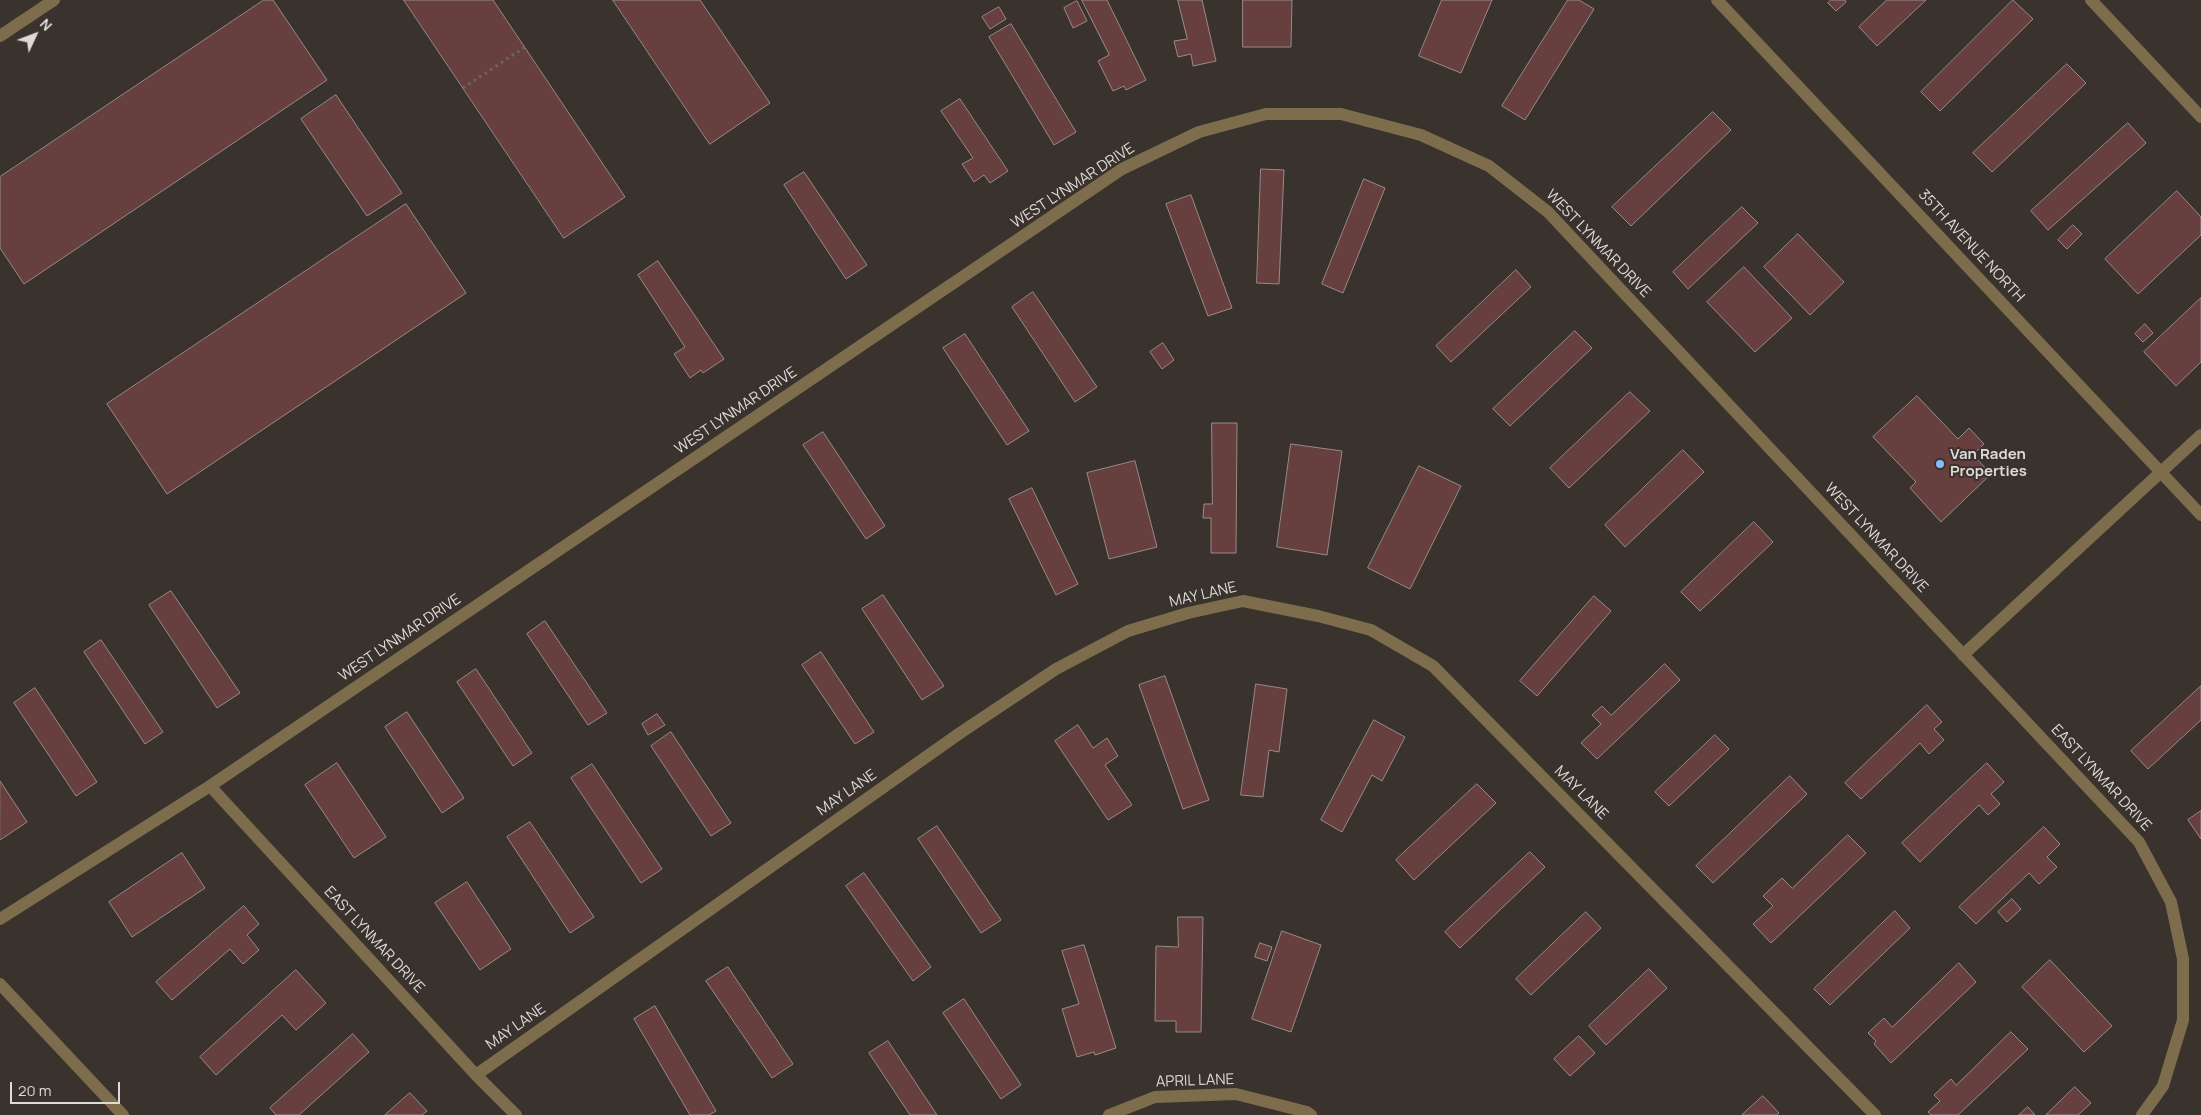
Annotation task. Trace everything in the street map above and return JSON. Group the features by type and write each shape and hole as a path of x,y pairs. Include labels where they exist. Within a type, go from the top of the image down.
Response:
{"street":[{"path":"0,36 54,0"},
{"name":"35TH AVENUE NORTH","path":"1717,0 2201,515"},
{"path":"2091,0 2201,117"},
{"name":"WEST LYNMAR DRIVE","path":"0,919 210,786 1122,170 1199,132 1266,114 1341,114 1420,135 1489,166 1548,212 1963,655"},
{"path":"1963,655 2201,435"},
{"name":"MAY LANE","path":"476,1075 960,733 1056,669 1128,631 1188,613 1243,601 1318,616 1370,630 1433,666 1875,1115"},
{"name":"EAST LYNMAR DRIVE","path":"1963,655 2139,842 2171,902 2182,959 2182,1020 2163,1086 2142,1115"},
{"name":"EAST LYNMAR DRIVE","path":"210,786 476,1075 516,1115"},
{"path":"0,984 123,1115"},
{"name":"APRIL LANE","path":"1109,1115 1155,1096 1236,1094 1307,1112 1311,1115"}],"path":[{"path":"463,88 525,47"}],"building":[{"path":"264,0 273,0 327,80 24,284 0,248 0,177"},
{"path":"404,0 493,0 625,197 564,238"},
{"path":"613,0 700,0 770,103 710,144"},
{"path":"1082,0 1107,0 1146,80 1126,90 1124,86 1113,91 1098,61 1109,55"},
{"path":"1178,0 1202,0 1216,61 1193,66 1191,54 1178,57 1174,41 1187,39"},
{"path":"1243,0 1292,0 1291,47 1243,47"},
{"path":"1442,0 1492,0 1461,73 1419,56"},
{"path":"1568,0 1579,0 1594,9 1525,120 1502,106"},
{"path":"1831,0 1845,0 1846,2 1836,11 1828,3"},
{"path":"1887,0 1926,0 1877,46 1859,27"},
{"path":"2013,0 2033,19 1940,111 1921,92"},
{"path":"1077,1 1087,21 1073,28 1064,8"},
{"path":"999,7 1006,19 990,29 982,17"},
{"path":"1011,24 1076,132 1054,145 989,37"},
{"path":"2067,64 2086,83 1992,172 1973,153"},
{"path":"336,95 402,193 367,216 301,119"},
{"path":"960,99 1008,171 990,183 984,175 974,182 962,164 973,158 941,111"},
{"path":"1713,112 1731,130 1631,226 1612,207"},
{"path":"2128,123 2146,143 2048,230 2031,211"},
{"path":"1261,169 1284,170 1279,284 1257,283"},
{"path":"804,172 867,265 846,279 784,185"},
{"path":"1364,179 1385,188 1343,293 1322,284"},
{"path":"2177,191 2201,217 2201,235 2138,294 2105,259"},
{"path":"1191,195 1232,308 1208,316 1166,204"},
{"path":"406,204 466,293 167,494 107,404"},
{"path":"1742,207 1758,223 1688,289 1673,272"},
{"path":"2073,225 2082,234 2067,249 2058,240"},
{"path":"1798,234 1844,282 1810,315 1764,267"},
{"path":"658,261 724,359 703,373 701,370 690,378 674,354 685,347 638,275"},
{"path":"1744,267 1792,318 1755,352 1707,302"},
{"path":"1516,270 1531,287 1451,362 1436,346"},
{"path":"1033,292 1097,387 1075,402 1012,307"},
{"path":"2201,298 2201,362 2176,386 2144,352"},
{"path":"2145,324 2153,333 2143,342 2135,334"},
{"path":"1575,331 1592,348 1510,426 1493,409"},
{"path":"965,334 1029,431 1007,445 943,348"},
{"path":"1163,343 1174,360 1162,369 1150,352"},
{"path":"1630,392 1650,411 1569,488 1550,468"},
{"name":"Van Raden Properties","path":"1917,396 1958,439 1969,428 1984,444 1973,455 1991,474 1941,522 1910,488 1916,482 1873,437"},
{"path":"1212,423 1237,423 1236,553 1211,553 1211,518 1203,518 1204,504 1212,504"},
{"path":"823,432 885,526 866,539 803,445"},
{"path":"1291,444 1342,451 1327,555 1277,547"},
{"path":"1683,450 1704,472 1625,547 1605,525"},
{"path":"1135,461 1157,547 1109,559 1087,473"},
{"path":"1419,466 1461,486 1410,589 1368,568"},
{"path":"1032,488 1078,584 1056,595 1009,499"},
{"path":"1754,522 1773,542 1700,611 1681,592"},
{"path":"171,591 240,693 217,708 149,605"},
{"path":"883,595 944,686 922,700 862,609"},
{"path":"1594,596 1611,611 1537,696 1520,681"},
{"path":"545,621 607,713 588,725 527,634"},
{"path":"101,640 163,732 145,744 84,652"},
{"path":"821,652 874,732 855,744 802,665"},
{"path":"1665,664 1680,680 1597,759 1581,743 1601,724 1592,715 1602,706 1611,715"},
{"path":"476,669 532,753 513,766 457,682"},
{"path":"1165,676 1209,800 1183,809 1139,685"},
{"path":"1256,684 1287,689 1279,752 1269,750 1263,797 1241,795"},
{"path":"2201,686 2201,720 2148,769 2131,751"},
{"path":"35,688 97,782 76,796 14,703"},
{"path":"1927,705 1942,722 1934,729 1944,740 1929,754 1920,743 1861,799 1845,783"},
{"path":"407,712 464,798 442,813 385,727"},
{"path":"657,714 665,725 648,735 642,724"},
{"path":"1374,720 1405,737 1382,781 1372,775 1342,832 1321,820"},
{"path":"1078,725 1093,748 1107,738 1118,756 1105,765 1132,805 1108,820 1055,741"},
{"path":"671,732 731,823 711,836 651,746"},
{"path":"1715,735 1729,749 1669,806 1655,792"},
{"path":"337,763 386,837 354,858 305,785"},
{"path":"1987,763 2004,782 1991,794 2000,804 1988,815 1979,805 1920,862 1902,843"},
{"path":"592,764 662,869 641,883 571,778"},
{"path":"1790,776 1807,794 1713,883 1696,866"},
{"path":"0,781 27,822 0,840"},
{"path":"1477,784 1496,803 1414,880 1396,860"},
{"path":"2201,811 2201,839 2188,820"},
{"path":"530,822 594,917 570,933 507,837"},
{"path":"937,826 1001,920 981,933 918,839"},
{"path":"2044,827 2060,844 2047,857 2057,867 2039,884 2029,873 1976,924 1959,907"},
{"path":"1848,835 1866,853 1771,943 1753,924 1773,906 1763,896 1782,878 1792,888"},
{"path":"1530,852 1545,867 1460,948 1445,932"},
{"path":"182,853 205,888 132,937 109,902"},
{"path":"864,873 931,967 913,981 846,886"},
{"path":"467,882 511,949 480,970 435,903"},
{"path":"2012,899 2021,909 2007,922 1998,912"},
{"path":"244,906 259,924 247,935 259,950 243,964 230,949 172,1000 156,982"},
{"path":"1895,911 1910,928 1830,1005 1814,989"},
{"path":"1586,912 1601,928 1531,995 1516,979"},
{"path":"1178,917 1203,917 1201,1032 1176,1032 1176,1021 1155,1021 1156,946 1178,947"},
{"path":"1282,931 1321,945 1291,1032 1252,1019"},
{"path":"1260,943 1272,947 1267,961 1255,957"},
{"path":"1084,945 1116,1048 1095,1055 1094,1052 1077,1057 1062,1009 1079,1004 1062,951"},
{"path":"2050,960 2112,1026 2084,1052 2022,987"},
{"path":"1959,963 1976,982 1891,1063 1874,1044 1876,1041 1868,1033 1884,1018 1892,1027"},
{"path":"728,967 793,1064 772,1078 706,981"},
{"path":"1649,969 1667,988 1606,1045 1589,1026"},
{"path":"296,970 326,1003 296,1030 282,1015 216,1075 200,1057"},
{"path":"964,999 1021,1085 1001,1099 943,1013"},
{"path":"655,1006 716,1111 709,1115 690,1115 634,1019"},
{"path":"2011,1032 2028,1049 1958,1115 1931,1115 1928,1112 1940,1101 1934,1095 1951,1079 1956,1085"},
{"path":"353,1034 369,1052 299,1115 276,1115 270,1108"},
{"path":"1579,1036 1595,1053 1570,1076 1554,1059"},
{"path":"888,1041 937,1115 910,1115 869,1053"},
{"path":"2075,1087 2091,1103 2078,1115 2046,1115"},
{"path":"410,1093 427,1111 422,1115 385,1115"},
{"path":"1763,1096 1779,1113 1777,1115 1742,1115"},
{"path":"2028,1107 2035,1115 2019,1115"}],"place":[{"name":"Van Raden Properties","path":"1940,464"}]}
